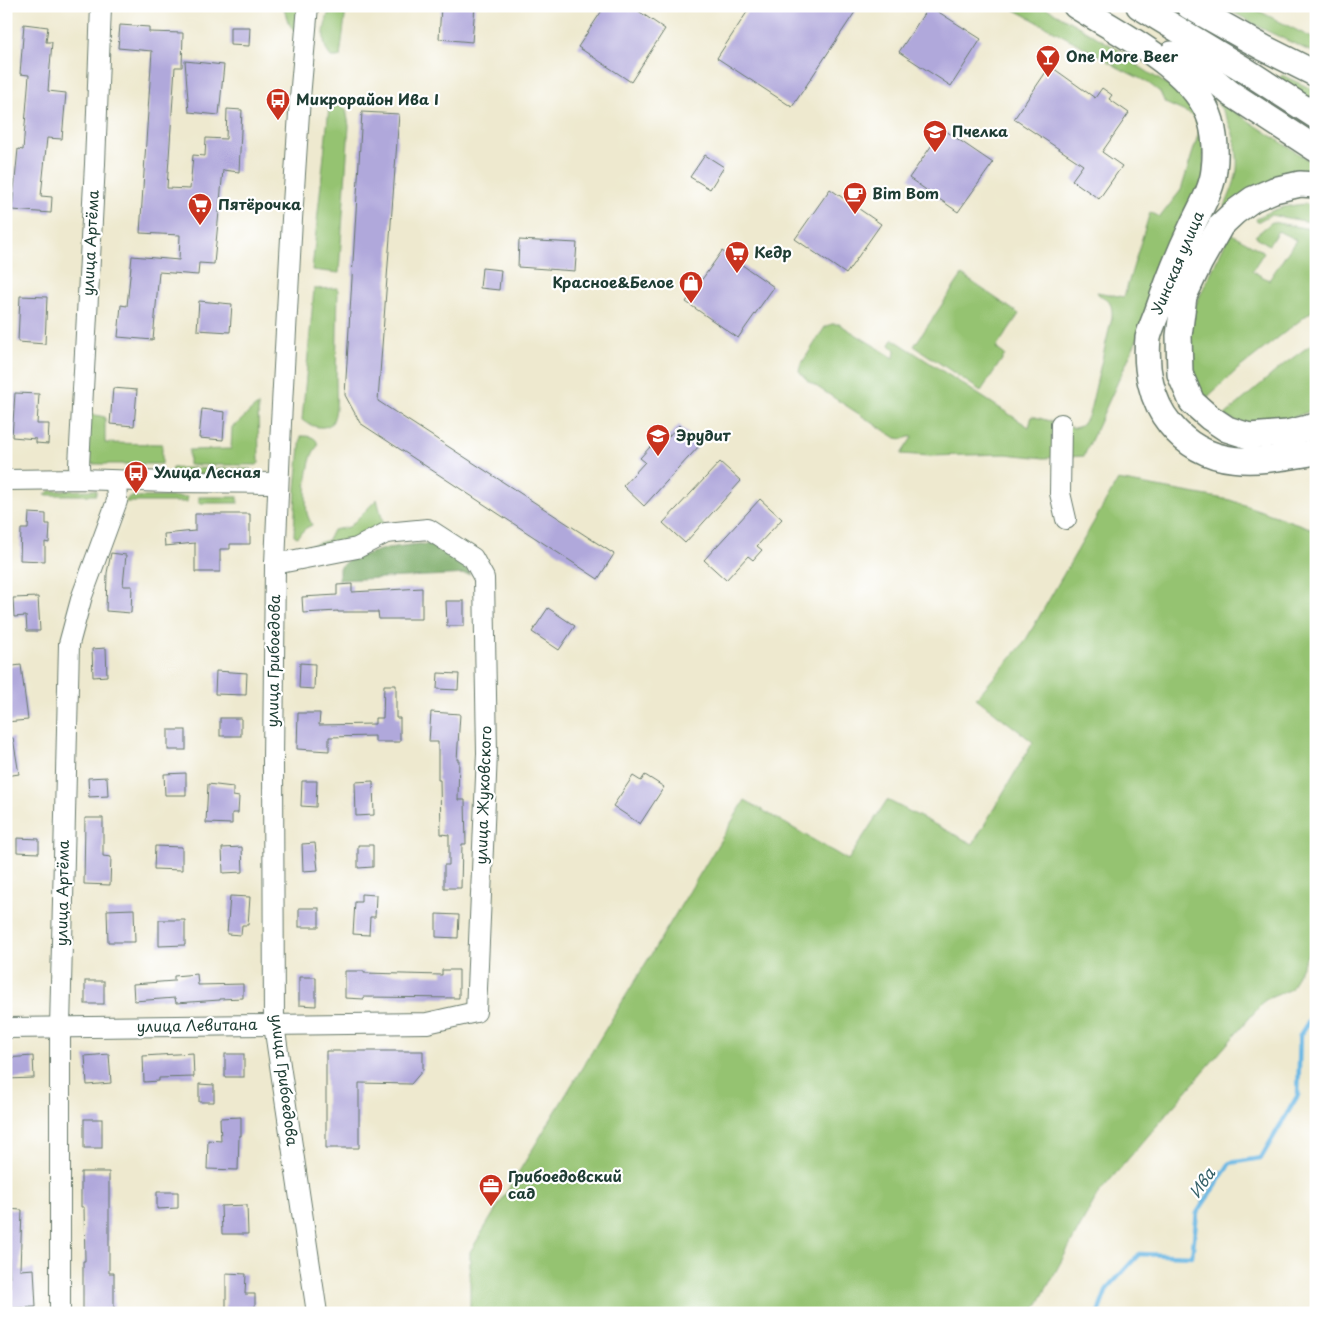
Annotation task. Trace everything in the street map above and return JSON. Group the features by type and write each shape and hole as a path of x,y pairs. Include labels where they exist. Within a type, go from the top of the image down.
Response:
{"main road":[{"name":"Уинская улица","path":"1077,6 1181,58 1212,78 1230,93 1316,148"},
{"name":"Уинская улица","path":"1077,6 1162,60 1186,81 1202,102 1211,121 1215,146 1214,171 1210,186 1176,262 1149,336 1148,364 1151,386 1157,406 1180,437 1203,451 1226,460 1260,461 1316,452"},
{"path":"1138,6 1316,116"},
{"path":"1189,6 1264,48 1316,74"},
{"name":"Уинская улица","path":"1316,185 1300,184 1274,190 1253,199 1221,225 1200,262 1184,296 1179,336 1180,374 1192,402 1227,429 1249,436 1287,433 1316,426"}],"street":[{"name":"улица Артёма","path":"80,479 79,465 95,164 101,6"},
{"name":"улица Грибоедова","path":"308,6 292,219 275,564 273,762 274,1025 317,1313"},
{"path":"1061,424 1060,493 1066,519"},
{"path":"6,480 80,479 278,482"},
{"name":"улица Артёма","path":"60,1313 60,1028 69,644 82,596 117,501 116,481"},
{"name":"улица Жуковского","path":"275,564 357,548 386,533 428,529 473,558 484,578 487,753 476,1012"},
{"name":"улица Левитана","path":"6,1028 426,1023 476,1012"}],"green space":[{"path":"283,6 298,6 299,30 294,31 288,22"},
{"path":"1008,6 1043,6 1126,54 1129,60 1171,87 1187,103 1198,119 1202,133 1205,180 1140,333 1084,456 1044,458 1006,454 930,456 901,454 913,436 902,439 896,438 808,381 799,371 800,366 825,327 839,324 894,358 895,350 890,345 893,339 1029,427 1032,416 1074,428 1081,426 1089,415 1112,317 1110,303 1097,292 1124,297 1150,212 1160,217 1181,190 1199,132 1192,115 1165,103 1160,92 1147,82"},
{"path":"1222,6 1249,6 1316,40 1316,54 1265,30"},
{"path":"339,8 346,9 340,57 331,57 325,47 324,31 328,14"},
{"path":"1282,75 1316,91 1316,103 1279,79"},
{"path":"1220,102 1316,165 1316,183 1221,215 1237,170 1237,152 1230,126 1217,103"},
{"path":"339,106 346,109 349,126 339,273 312,270 329,107"},
{"path":"1305,204 1316,205 1316,223 1270,215 1257,222 1256,219 1274,210"},
{"path":"1272,222 1316,230 1316,308 1238,369 1202,402 1184,352 1195,306 1230,233 1264,252 1252,271 1269,280 1296,240 1278,231 1269,245 1255,236"},
{"path":"962,275 1019,314 996,348 1005,355 981,391 914,346"},
{"path":"338,288 336,411 330,424 318,427 302,420 314,289"},
{"path":"1316,341 1316,409 1281,422 1251,427 1224,416 1283,365"},
{"path":"258,405 259,463 257,465 189,465 189,450 231,449 232,427"},
{"path":"90,414 105,417 105,443 162,444 162,464 86,464"},
{"path":"301,436 314,438 318,446 311,459 306,488 307,513 312,525 297,537 294,535"},
{"path":"172,468 251,469 253,475 171,473"},
{"path":"1118,480 1230,500 1316,530 1316,937 1291,989 1265,1000 1098,1194 1033,1313 470,1313 470,1252 745,800 848,860 887,800 973,844 1033,742 976,698 1024,643"},
{"path":"96,490 96,495 45,495 49,491"},
{"path":"129,497 187,497 187,502 125,502"},
{"path":"199,497 238,497 238,503 199,503"},
{"path":"377,499 385,529 372,538 301,555 301,548 328,540 333,530 349,527"},
{"path":"419,544 445,547 460,558 470,574 339,580 339,568 348,560 387,548"}],"building":[{"path":"441,6 475,6 472,42 439,39"},
{"path":"605,6 631,6 665,29 631,82 578,47"},
{"path":"751,6 859,6 792,107 717,58"},
{"path":"929,6 981,39 951,86 899,52"},
{"path":"24,24 48,27 46,42 52,42 48,91 66,93 62,139 47,138 41,196 52,197 51,213 12,210 18,149 23,150 29,75 20,74"},
{"path":"120,25 149,27 149,32 183,33 182,67 175,67 167,188 190,189 193,155 205,156 206,138 226,139 227,109 242,110 239,172 223,170 214,264 199,263 198,275 159,272 153,340 118,337 121,305 127,306 132,256 179,260 180,235 140,233 152,51 118,48"},
{"path":"230,27 250,27 249,46 230,45"},
{"path":"185,61 224,65 219,115 189,112"},
{"path":"1050,66 1095,98 1102,88 1112,95 1109,99 1129,113 1102,152 1122,166 1099,199 1072,180 1083,165 1014,119"},
{"path":"362,112 399,114 378,401 614,554 598,579 360,423 345,395"},
{"path":"943,129 993,163 958,212 909,178"},
{"path":"705,155 724,167 710,189 690,177"},
{"path":"830,189 881,224 846,274 795,239"},
{"path":"519,240 577,243 575,271 518,267"},
{"path":"722,251 774,287 738,338 686,302"},
{"path":"482,268 501,270 499,290 480,288"},
{"path":"20,296 47,297 45,344 18,342"},
{"path":"199,301 232,304 230,332 197,330"},
{"path":"113,388 137,390 134,426 110,424"},
{"path":"15,393 39,394 37,424 49,424 48,444 36,443 36,439 12,437"},
{"path":"202,409 225,412 223,440 199,438"},
{"path":"679,425 700,445 644,506 623,486 645,462 640,458 650,447 655,451"},
{"path":"720,462 741,481 685,543 663,523"},
{"path":"760,499 782,519 757,546 762,550 753,560 748,556 726,580 704,560"},
{"path":"29,513 46,514 46,524 50,524 49,543 45,542 45,561 20,560 21,529 28,529"},
{"path":"195,514 250,514 250,544 230,544 230,549 220,549 220,572 195,572 195,543 165,546 164,534 195,531"},
{"path":"111,553 126,555 123,586 132,586 131,613 106,611 107,573"},
{"path":"352,584 352,592 422,588 422,619 379,619 378,612 338,611 303,613 302,597 337,595 337,585"},
{"path":"38,597 40,631 27,631 26,616 14,617 13,598"},
{"path":"446,601 464,601 464,626 447,626"},
{"path":"548,608 575,626 559,650 532,632"},
{"path":"106,648 107,676 93,677 92,649"},
{"path":"300,663 315,664 314,689 299,688"},
{"path":"21,665 28,720 6,722 6,667"},
{"path":"216,671 247,673 246,695 215,694"},
{"path":"438,673 459,674 458,690 437,689"},
{"path":"384,685 396,685 396,718 400,718 400,742 375,742 375,736 329,737 329,751 297,749 298,713 320,713 319,725 375,724 375,718 383,718"},
{"path":"431,712 460,714 457,760 459,760 458,800 465,800 466,844 462,844 461,888 444,888 444,865 449,865 449,835 441,834 438,742 429,742"},
{"path":"220,718 241,718 241,736 220,736"},
{"path":"168,730 186,730 186,750 168,750"},
{"path":"6,738 13,738 19,774 6,776"},
{"path":"186,773 186,795 165,795 164,774"},
{"path":"645,775 664,787 640,824 613,806 633,776 641,781"},
{"path":"107,777 108,796 89,797 88,778"},
{"path":"302,781 317,781 316,807 301,806"},
{"path":"373,781 374,815 356,816 355,782"},
{"path":"208,784 233,787 233,796 239,797 238,813 232,813 232,824 206,823"},
{"path":"85,818 103,818 103,856 111,857 110,885 84,884"},
{"path":"17,838 39,839 39,853 17,852"},
{"path":"315,843 318,870 303,871 302,844"},
{"path":"358,845 373,845 373,867 358,868"},
{"path":"155,846 182,847 182,870 154,869"},
{"path":"242,847 243,872 223,873 222,848"},
{"path":"361,894 376,895 375,917 370,917 369,935 353,934 355,902 361,902"},
{"path":"230,896 250,897 248,925 242,925 241,935 227,934"},
{"path":"299,908 319,908 319,927 299,927"},
{"path":"134,909 135,942 108,942 107,910"},
{"path":"436,914 459,915 458,938 436,937"},
{"path":"159,920 185,920 185,945 159,946"},
{"path":"442,970 459,970 459,998 345,998 345,971 442,975"},
{"path":"197,974 198,985 243,984 243,998 176,1003 175,998 134,1001 133,984 174,981 174,976"},
{"path":"299,977 316,977 316,1006 299,1005"},
{"path":"85,981 104,981 104,1004 85,1004"},
{"path":"326,1051 423,1051 423,1070 411,1084 359,1083 359,1148 326,1148"},
{"path":"193,1053 194,1077 159,1078 159,1081 144,1082 143,1056"},
{"path":"109,1054 111,1083 87,1085 85,1056"},
{"path":"225,1054 244,1054 244,1077 225,1077"},
{"path":"33,1056 34,1078 6,1079 6,1058"},
{"path":"199,1084 214,1085 214,1102 199,1102"},
{"path":"241,1117 238,1170 207,1169 208,1140 221,1141 220,1118"},
{"path":"84,1119 102,1119 102,1148 84,1148"},
{"path":"81,1172 109,1172 109,1273 114,1273 114,1311 83,1310 83,1261 85,1261 84,1207 81,1207"},
{"path":"157,1192 178,1192 178,1208 157,1209"},
{"path":"247,1205 248,1234 222,1234 221,1206"},
{"path":"6,1209 22,1210 20,1270 34,1269 36,1307 11,1308 9,1258 6,1258"},
{"path":"226,1273 246,1274 245,1294 255,1294 255,1309 226,1308"}],"waterway":[{"name":"Ива","path":"1098,1313 1107,1289 1139,1254 1192,1256 1197,1213 1230,1163 1261,1158 1298,1095 1300,1035 1316,1010"}],"place":[{"name":"One More Beer","path":"1048,78"},
{"name":"Микрорайон Ива I","path":"278,121"},
{"name":"Пчелка","path":"935,153"},
{"name":"Bim Bom","path":"855,215"},
{"name":"Пятёрочка","path":"200,226"},
{"name":"Кедр","path":"737,274"},
{"name":"Красное&Белое","path":"691,304"},
{"name":"Эрудит","path":"658,457"},
{"name":"Улица Лесная","path":"136,494"},
{"name":"Грибоедовский сад","path":"491,1207"}]}
